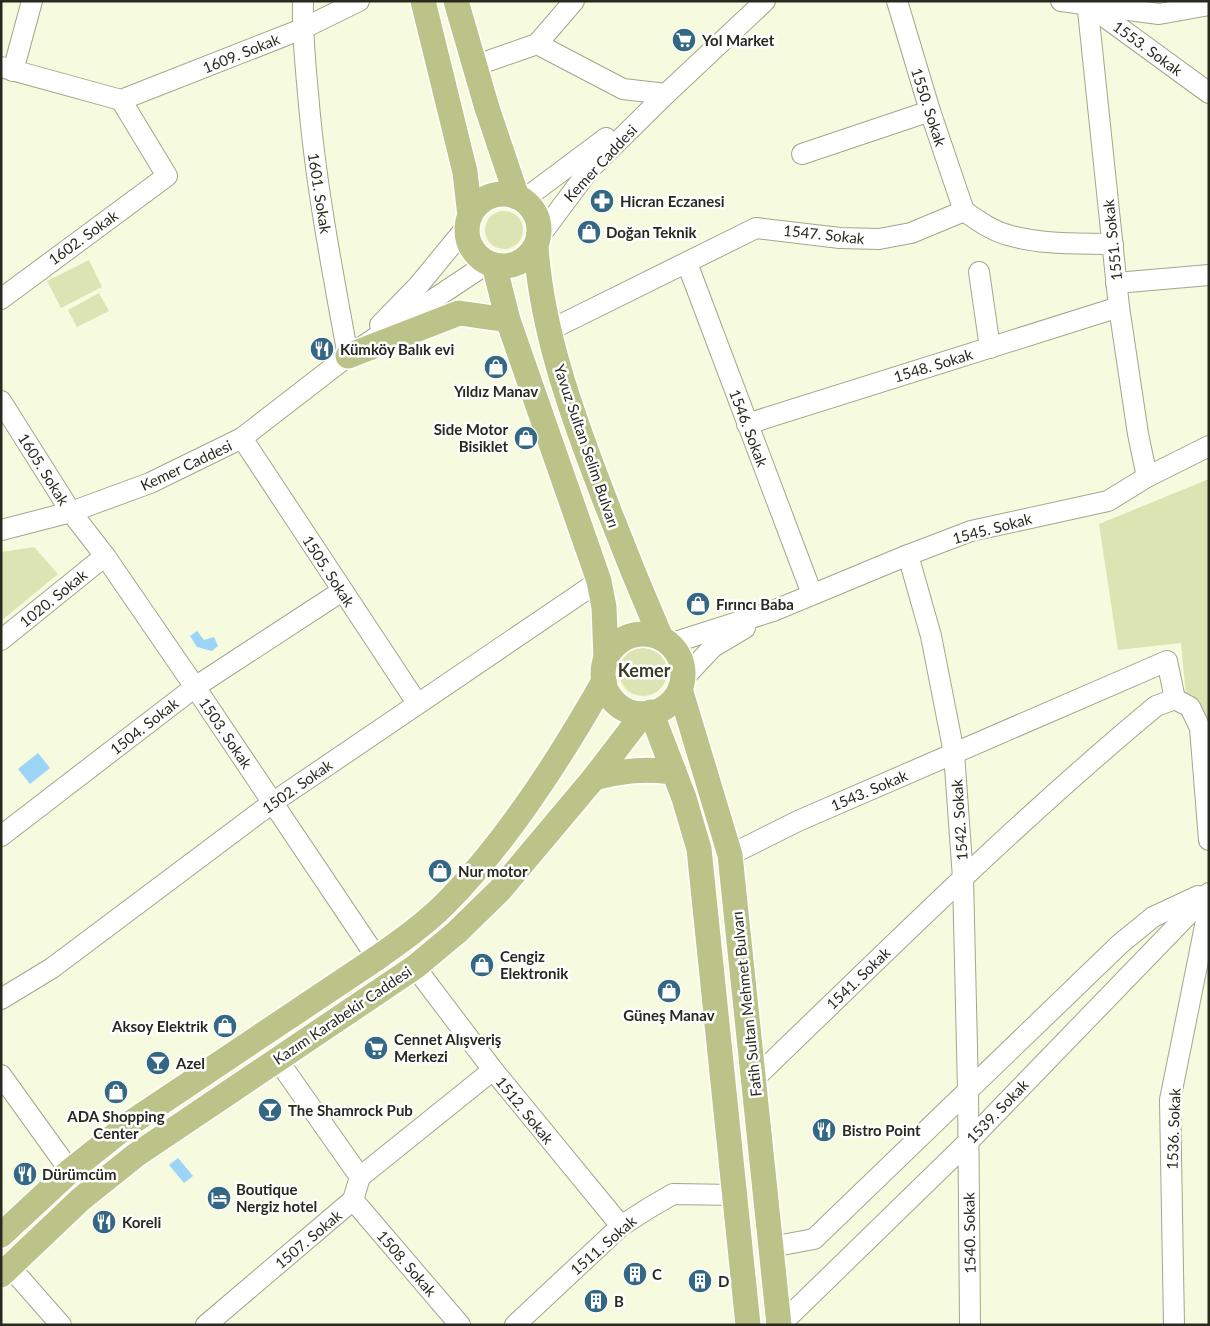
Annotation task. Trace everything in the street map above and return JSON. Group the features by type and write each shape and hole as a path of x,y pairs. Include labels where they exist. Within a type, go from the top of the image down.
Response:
{"main road":[{"path":"423,1 465,172 469,221 468,237 472,248 479,257 491,264 510,266 520,262 537,242 537,216 520,199 474,66 456,1"},
{"path":"469,221 480,204 493,196 504,194 520,199"},
{"name":"Yavuz Sultan Selim Bulvarı","path":"537,242 540,296 548,331 587,453 635,578 665,641"},
{"path":"491,264 508,320 599,581 604,607 605,670 614,701 622,708 647,713 666,707 681,684 680,660 665,641 649,634 636,634 623,639 613,647 605,670"},
{"path":"348,356 459,313 508,320"},
{"name":"Kazım Karabekir Caddesi","path":"1,1235 70,1170 129,1124 377,958 412,933 445,904 470,877 504,834 568,741 605,670"},
{"name":"Fatih Sultan Mehmet Bulvarı","path":"681,684 730,855 780,1325"},
{"name":"Kazım Karabekir Caddesi","path":"6,1271 81,1200 136,1155 415,967 457,932 500,890 647,713"},
{"name":"Fatih Sultan Mehmet Bulvarı","path":"647,713 684,798 699,849 748,1325"},
{"path":"594,778 625,770 646,769 674,772"}],"street":[{"path":"32,1 7,69 121,100"},
{"name":"1601. Sokak","path":"303,1 302,28 311,134 329,253 348,356"},
{"name":"1609. Sokak","path":"121,100 302,28 359,1"},
{"path":"474,66 537,44 574,1"},
{"name":"Kemer Caddesi","path":"537,242 589,170 765,1"},
{"name":"1550. Sokak","path":"897,1 930,111 964,211"},
{"path":"1061,1 1159,14 1209,5"},
{"name":"1553. Sokak","path":"1087,3 1209,93"},
{"name":"1551. Sokak","path":"1087,3 1119,307 1130,389 1147,477"},
{"path":"537,44 623,89 666,94"},
{"name":"Kemer Caddesi","path":"520,199 666,94"},
{"name":"1602. Sokak","path":"1,299 167,176 121,100"},
{"path":"802,154 930,111"},
{"path":"964,211 1006,235 1036,241 1113,244"},
{"name":"1547. Sokak","path":"548,331 756,228 840,238 879,239 911,233 964,211"},
{"name":"Kemer Caddesi","path":"348,356 418,286 469,221"},
{"name":"1546. Sokak","path":"687,263 812,594"},
{"name":"Kemer Caddesi","path":"1,530 71,512 150,483 242,438 348,356 491,264"},
{"path":"979,272 990,348"},
{"path":"1116,283 1209,275"},
{"name":"1548. Sokak","path":"747,424 1119,307"},
{"name":"1605. Sokak","path":"1,401 71,512"},
{"name":"1505. Sokak","path":"242,438 417,703"},
{"name":"1545. Sokak","path":"773,611 971,531 1108,501 1147,477 1209,446"},
{"name":"1503. Sokak","path":"71,512 105,556 195,687 377,958"},
{"name":"1542. Sokak","path":"908,555 931,636 954,753 963,878 968,1142"},
{"name":"1020. Sokak","path":"1,640 105,556"},
{"name":"1502. Sokak","path":"1,999 52,968 272,803 599,581"},
{"name":"1504. Sokak","path":"1,836 195,687 342,591"},
{"path":"665,641 773,611"},
{"path":"681,684 713,647 773,611"},
{"name":"1543. Sokak","path":"730,855 798,821 1167,661 1175,699"},
{"path":"1175,699 1190,707 1200,728 1209,840"},
{"name":"1541. Sokak","path":"754,1079 963,878 1126,730 1156,706 1175,699"},
{"name":"1539. Sokak","path":"771,1246 814,1239 1120,944 1153,917 1209,892"},
{"name":"1539. Sokak","path":"780,1325 968,1142 1209,892"},
{"name":"1536. Sokak","path":"1174,1325 1170,1100 1209,906"},
{"name":"1512. Sokak","path":"415,967 493,1070 621,1226"},
{"path":"277,1059 360,1177 493,1070"},
{"path":"1,1075 70,1170"},
{"name":"1540. Sokak","path":"968,1142 970,1325"},
{"name":"1507. Sokak","path":"206,1325 353,1200 360,1177"},
{"name":"1511. Sokak","path":"515,1325 621,1226 673,1194 734,1195"},
{"name":"1508. Sokak","path":"353,1200 460,1325"},
{"path":"6,1271 61,1325"}],"green space":[{"path":"504,211 517,217 523,230 517,243 504,249 491,243 485,230 491,217"},
{"path":"89,260 102,287 61,308 47,281"},
{"path":"99,293 109,311 77,327 68,310"},
{"path":"1209,479 1209,811 1195,790 1181,643 1118,650 1099,524"},
{"path":"34,547 58,574 1,621 1,552"},
{"path":"638,648 648,648 657,652 663,658 666,663 666,681 657,692 648,696 638,696 629,692 623,686 619,677 619,667 623,658 629,652"}],"water":[{"path":"197,631 204,640 214,637 218,646 212,651 197,647 190,636"},
{"path":"38,753 50,768 30,784 18,769"},
{"path":"178,1158 193,1176 184,1183 169,1165"}],"place":[{"name":"Yol Market","path":"684,40"},
{"name":"Hicran Eczanesi","path":"602,201"},
{"name":"Doğan Teknik","path":"589,232"},
{"name":"Kümköy Balık evi","path":"322,349"},
{"name":"Yıldız Manav","path":"496,367"},
{"name":"Side Motor Bisiklet","path":"526,438"},
{"name":"Fırıncı Baba","path":"698,604"},
{"name":"Nur motor","path":"440,871"},
{"name":"Cengiz Elektronik","path":"482,965"},
{"name":"Güneş Manav","path":"669,991"},
{"name":"Aksoy Elektrik","path":"225,1026"},
{"name":"Cennet Alışveriş Merkezi","path":"376,1048"},
{"name":"Azel","path":"158,1063"},
{"name":"ADA Shopping Center","path":"116,1092"},
{"name":"The Shamrock Pub","path":"270,1110"},
{"name":"Bistro Point","path":"824,1130"},
{"name":"Dürümcüm","path":"25,1174"},
{"name":"Boutique Nergiz hotel","path":"219,1198"},
{"name":"Koreli","path":"104,1222"},
{"name":"C","path":"635,1274"},
{"name":"D","path":"700,1281"},
{"name":"B","path":"596,1301"}],"district":[{"name":"Kemer","path":"644,670"}]}
